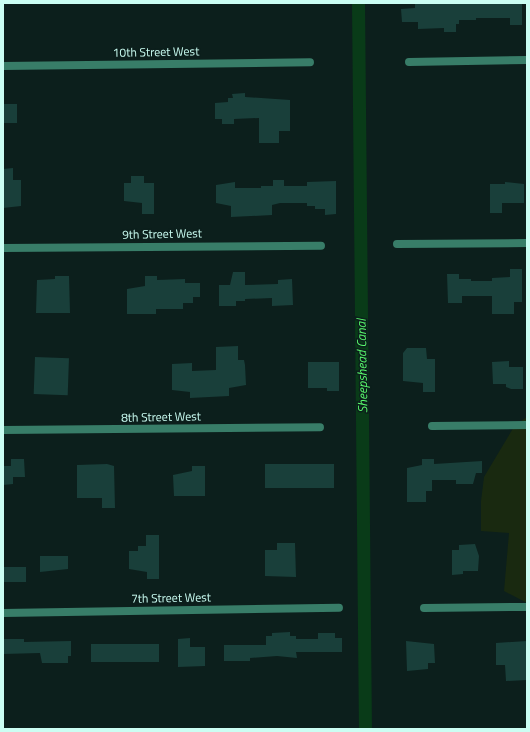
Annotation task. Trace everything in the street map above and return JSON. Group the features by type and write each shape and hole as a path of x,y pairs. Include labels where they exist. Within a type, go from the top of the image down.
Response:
{"street":[{"path":"409,62 527,60"},
{"name":"10th Street West","path":"3,66 310,62"},
{"path":"397,244 527,243"},
{"name":"9th Street West","path":"3,248 321,246"},
{"path":"432,426 527,424"},
{"name":"8th Street West","path":"3,430 320,427"},
{"path":"424,608 527,607"},
{"name":"7th Street West","path":"3,612 339,608"}],"green space":[{"path":"527,417 527,603 504,591 509,533 481,531 481,501 484,477 515,425"}],"building":[{"path":"415,3 522,3 522,25 510,25 510,18 476,18 476,20 459,20 459,24 456,24 456,32 444,32 444,28 418,29 418,22 402,22 401,9 415,8"},
{"path":"245,93 245,97 290,100 290,131 279,131 279,143 259,143 259,118 234,119 234,124 222,124 222,119 215,119 215,103 228,102 228,98 233,98 232,94"},
{"path":"3,104 17,104 17,123 3,123"},
{"path":"13,168 13,180 21,180 21,206 3,208 3,169"},
{"path":"131,176 144,176 144,183 154,183 154,214 142,214 142,203 124,201 124,183 131,183"},
{"path":"273,180 284,180 284,186 307,186 307,182 336,181 336,214 325,215 325,209 315,209 315,206 307,206 307,203 280,203 272,205 272,215 231,217 231,206 216,203 216,185 235,182 235,188 261,188 261,186 273,186"},
{"path":"505,182 524,184 524,203 502,203 502,213 490,213 490,184 505,184"},
{"path":"510,269 522,269 522,302 514,302 514,314 492,314 492,296 462,296 462,303 448,303 447,274 459,274 459,279 471,279 471,281 492,281 492,278 510,277"},
{"path":"233,272 245,272 245,285 278,284 278,280 292,279 293,305 272,306 272,298 245,299 245,301 236,301 236,306 219,306 219,285 230,285"},
{"path":"55,276 69,276 70,313 36,313 37,280 55,279"},
{"path":"145,276 157,276 157,280 185,279 185,283 200,283 200,297 193,297 193,303 183,303 183,309 156,309 156,314 127,314 127,289 145,286"},
{"path":"238,346 238,360 244,360 246,385 229,388 229,396 190,398 190,392 172,390 172,364 192,363 192,371 216,370 216,347"},
{"path":"407,348 426,348 427,359 435,359 435,392 423,392 423,383 403,381 403,353"},
{"path":"35,357 69,358 68,395 34,394"},
{"path":"509,361 509,367 523,367 523,389 511,389 506,387 506,384 493,384 492,362"},
{"path":"308,362 339,362 339,391 327,391 327,388 308,388"},
{"path":"11,459 24,459 25,477 13,477 13,484 3,485 3,466 11,466"},
{"path":"422,459 434,459 434,464 482,461 482,473 476,473 473,484 456,484 456,480 432,480 432,491 426,491 426,502 407,502 407,468 422,465"},
{"path":"107,464 114,466 115,508 102,508 102,498 77,498 77,465"},
{"path":"265,464 334,464 334,488 265,488"},
{"path":"192,466 205,466 205,496 174,496 173,475 192,471"},
{"path":"146,535 159,535 159,579 147,579 147,572 129,569 129,551 138,551 138,546 146,546"},
{"path":"277,543 295,543 296,577 265,576 265,550 277,550"},
{"path":"475,544 479,556 478,571 463,571 463,574 452,575 452,550 459,550 459,545"},
{"path":"40,556 68,556 68,569 40,572"},
{"path":"3,567 26,567 26,582 3,582"},
{"path":"290,632 290,636 296,636 296,639 318,639 318,633 335,633 335,638 342,638 342,652 296,652 297,658 277,656 250,658 250,661 224,661 224,645 266,645 266,636 272,636 272,633"},
{"path":"190,638 190,647 205,647 205,666 178,667 178,639"},
{"path":"3,639 24,639 24,642 71,641 71,656 68,656 68,663 42,663 40,653 3,654"},
{"path":"406,641 434,644 435,663 428,663 428,669 407,671"},
{"path":"527,641 527,680 506,681 505,665 496,665 496,643"},
{"path":"91,644 159,644 159,662 91,662"}],"waterway":[{"name":"Sheepshead Canal","path":"358,3 365,729"}]}
